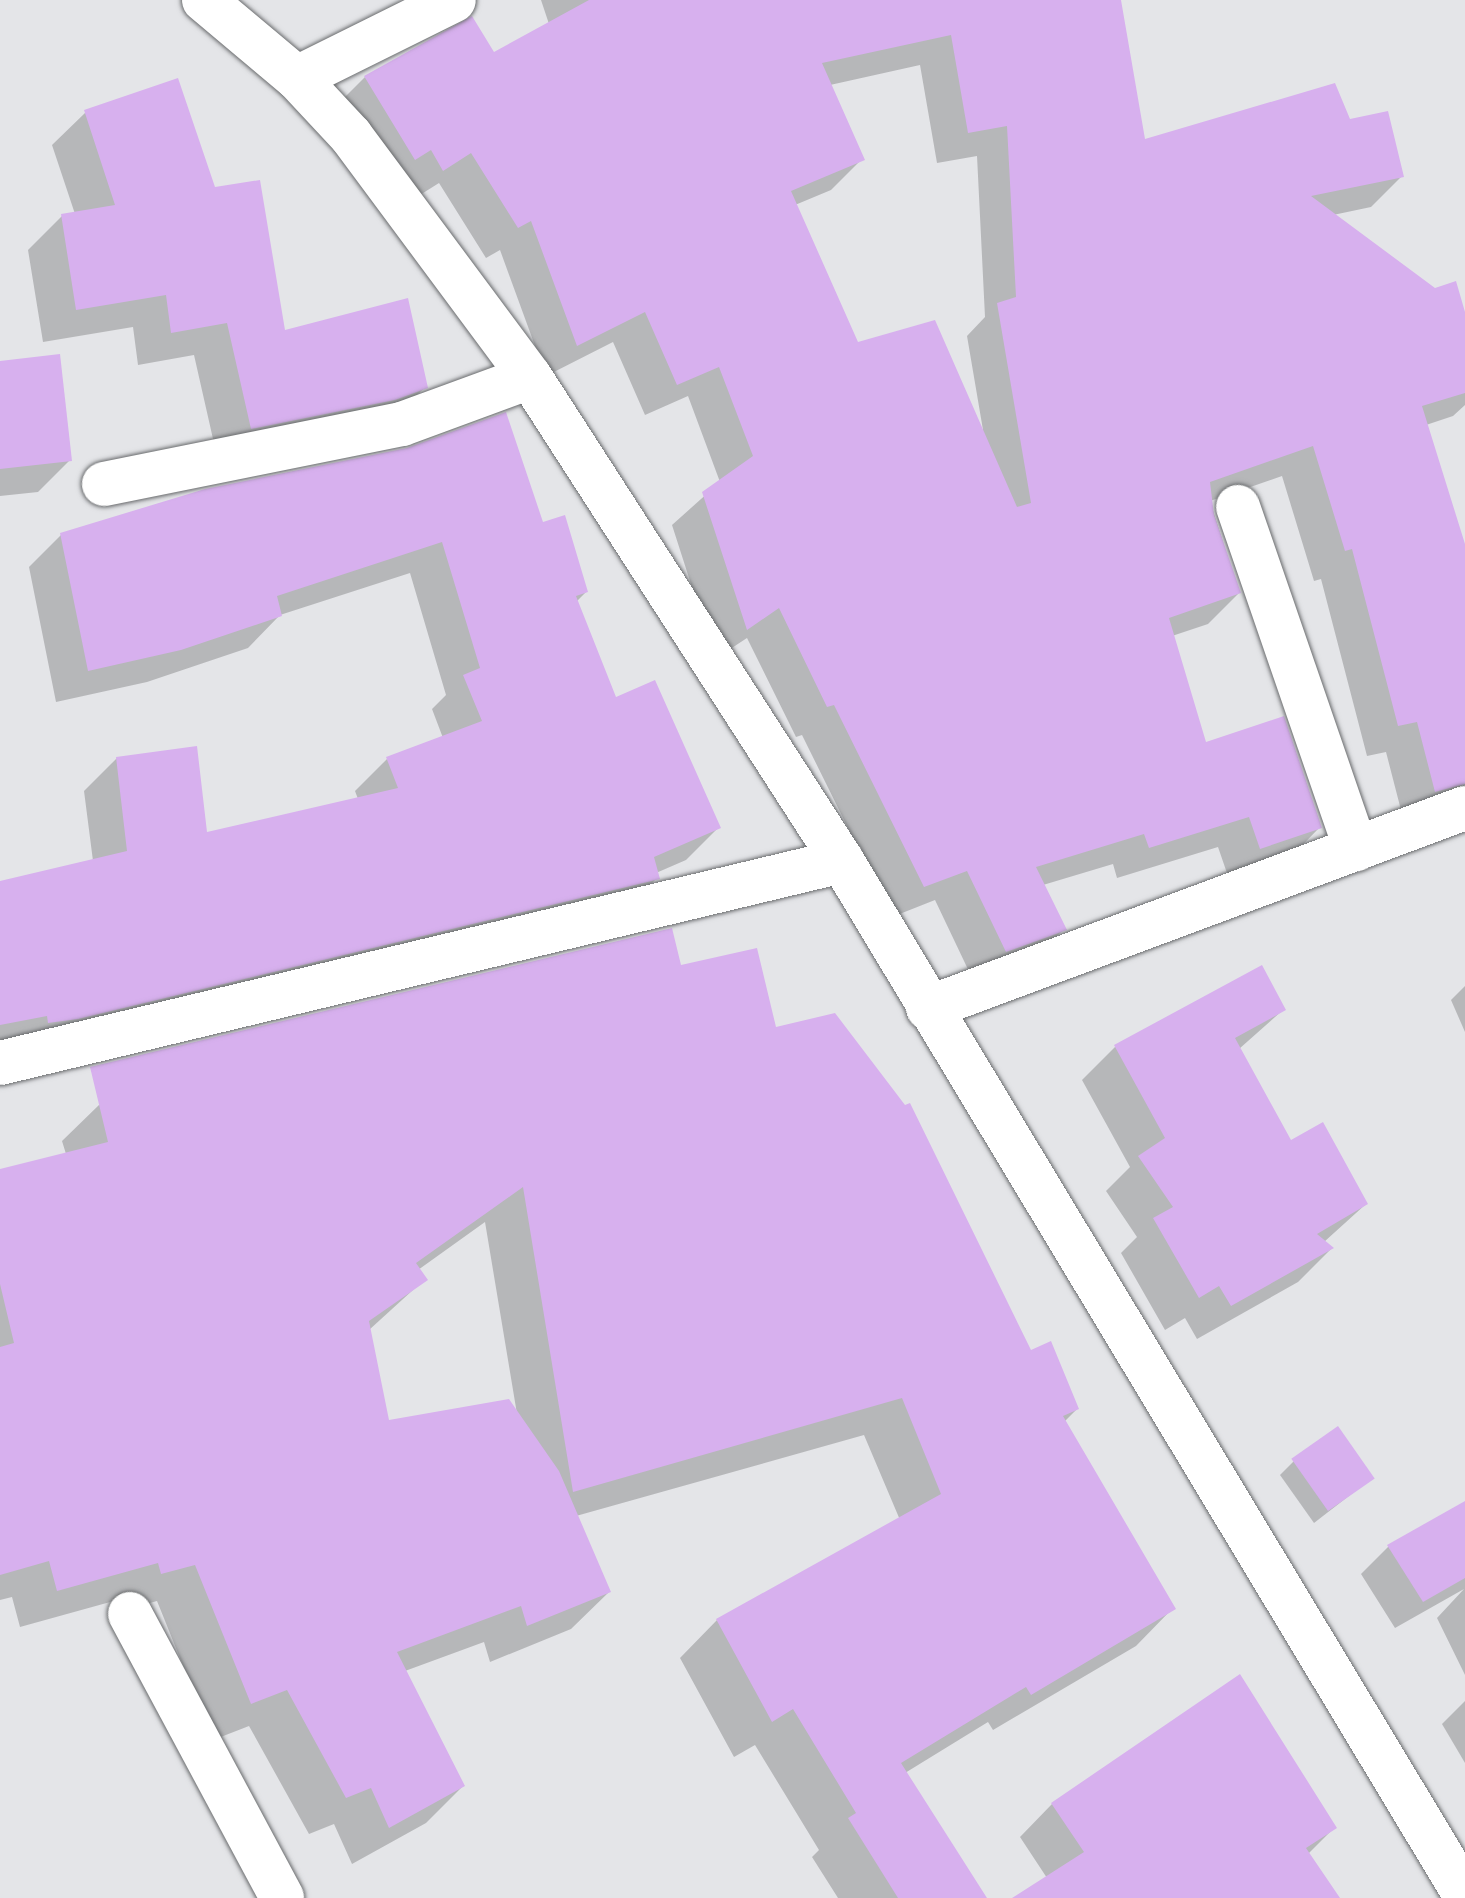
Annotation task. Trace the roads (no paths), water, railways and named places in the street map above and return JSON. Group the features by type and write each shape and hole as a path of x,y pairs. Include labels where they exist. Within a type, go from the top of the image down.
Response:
{"main road":[{"path":"204,0 297,78 351,136 530,377 842,861 1465,1895"},
{"path":"297,78 454,0"},
{"path":"104,484 402,424 530,377"},
{"path":"1238,507 1356,849"},
{"path":"928,1008 1465,808"},
{"path":"0,1063 842,861"},
{"path":"130,1614 282,1898"}]}
